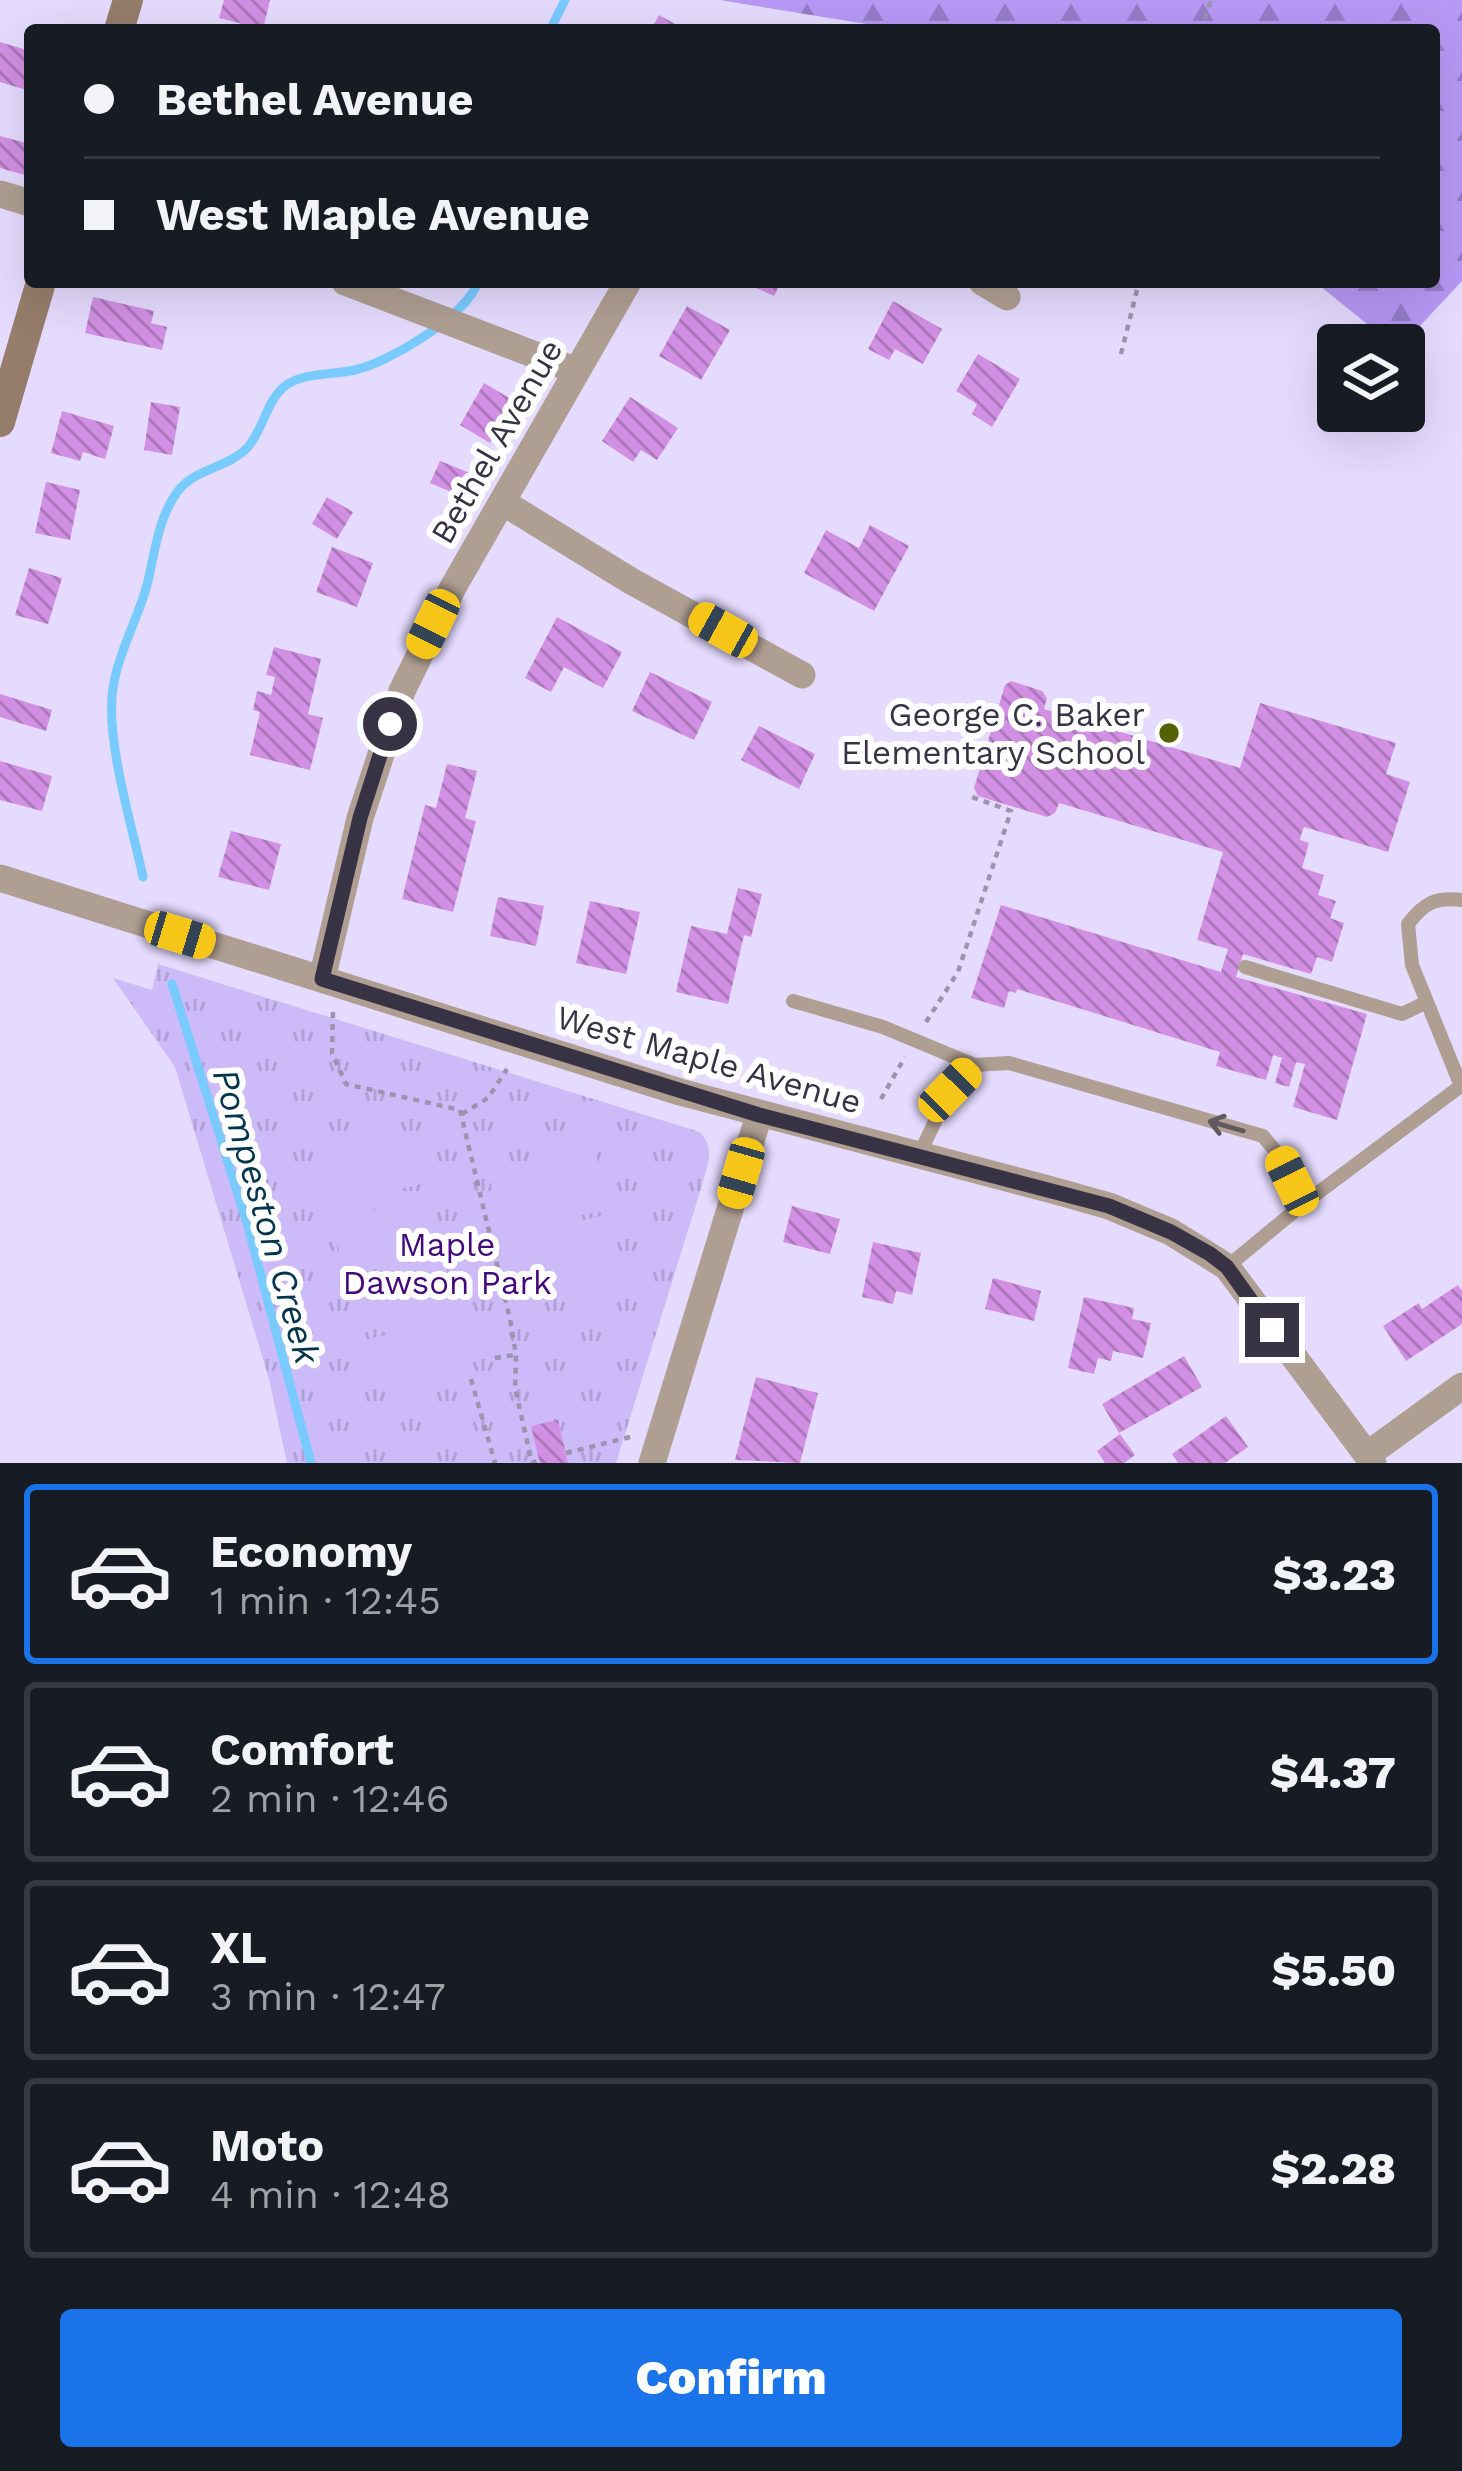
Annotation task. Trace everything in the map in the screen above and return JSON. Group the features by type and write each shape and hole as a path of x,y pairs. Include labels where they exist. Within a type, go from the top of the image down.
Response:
{"main road":[{"path":"0,422 39,288"}],"street":[{"path":"361,288 577,371"},
{"name":"Bethel Avenue","path":"322,979 360,818 402,691 452,589 625,288"},
{"path":"992,288 1007,297"},
{"path":"504,503 631,581 802,675"},
{"name":"West Maple Avenue","path":"0,878 759,1115 1109,1206 1171,1232 1227,1267 1370,1459"},
{"path":"652,1463 759,1115"},
{"path":"1370,1459 1462,1387"}],"lane":[{"path":"1227,1267 1461,1086 1412,965 1408,924 1422,905 1441,898 1462,900"},
{"path":"1245,968 1402,1014 1427,1002"},
{"path":"793,1001 883,1027 974,1065 1009,1063 1263,1136 1281,1158 1304,1204"},
{"path":"920,1155 950,1090 974,1065"}],"path":[{"path":"1121,354 1138,288"},
{"path":"926,1022 958,972 1011,812 969,796"},
{"path":"333,1012 332,1053 346,1084 462,1114 516,1355 514,1388 532,1463 539,1460"},
{"path":"881,1099 905,1056"},
{"path":"462,1114 488,1098 508,1066"},
{"path":"496,1358 516,1355"},
{"path":"471,1379 495,1463"},
{"path":"566,1453 628,1436"}],"green space":[{"path":"720,0 1462,0 1462,281 1422,324 1367,324 1322,288 1440,288 1440,24 866,24"},
{"name":"Maple Dawson Park","path":"158,964 700,1132 709,1150 707,1168 616,1463 287,1463 269,1379 175,1067 113,978 152,990"},
{"path":"415,1138 426,1183 328,1206 317,1161"},
{"path":"595,1148 607,1210 501,1232 488,1170"},
{"path":"430,1197 440,1243 343,1266 332,1220"},
{"path":"610,1214 625,1277 518,1303 503,1239"},
{"path":"444,1258 455,1304 357,1327 346,1281"},
{"path":"458,1318 468,1364 371,1387 360,1341"}],"building":[{"path":"224,0 270,0 264,24 219,18"},
{"path":"659,15 675,24 654,24"},
{"path":"0,42 24,49 24,89 0,82"},
{"path":"0,136 24,142 24,175 0,168"},
{"path":"93,297 154,311 151,323 167,327 162,350 85,333"},
{"path":"893,301 942,329 923,364 895,349 889,360 868,349"},
{"path":"687,306 730,330 701,380 659,356"},
{"path":"978,354 1020,379 992,427 972,414 977,404 956,391"},
{"path":"484,383 514,401 490,443 460,425"},
{"path":"630,397 678,428 657,460 641,450 633,462 602,441"},
{"path":"151,402 180,407 172,455 144,450"},
{"path":"62,411 114,426 105,459 83,452 80,461 51,453"},
{"path":"440,461 480,477 470,500 430,483"},
{"path":"46,482 80,490 70,540 35,533"},
{"path":"327,497 353,512 337,539 312,524"},
{"path":"870,525 909,546 874,611 804,573 826,530 859,548"},
{"path":"332,547 373,563 357,607 316,592"},
{"path":"29,568 62,578 48,624 15,615"},
{"path":"557,617 622,652 603,688 564,667 551,692 525,678"},
{"path":"274,647 321,659 308,714 323,718 310,770 250,755 260,712 253,710 257,691 271,695 275,677 266,675"},
{"path":"650,672 712,702 694,740 632,711"},
{"name":"George C. Baker Elementary School","path":"1011,681 1042,691 1047,698 1044,709 1240,768 1260,703 1396,743 1386,774 1410,782 1388,852 1304,827 1301,835 1300,840 1309,843 1302,868 1324,875 1318,895 1336,901 1330,918 1344,923 1332,962 1317,957 1311,974 1243,954 1236,977 1367,1014 1337,1120 1293,1107 1305,1064 1296,1062 1289,1087 1275,1083 1282,1058 1273,1055 1266,1080 1216,1066 1220,1052 1017,989 1016,993 1009,991 1004,1008 971,998 1001,905 1221,972 1228,949 1197,940 1223,852 1059,803 1047,817 978,796 974,788 1005,685"},
{"path":"0,694 52,710 46,731 0,717"},
{"path":"759,726 815,754 799,789 741,760"},
{"path":"0,761 52,776 42,811 0,800"},
{"path":"447,764 477,771 465,818 476,821 453,912 402,899 425,805 436,808"},
{"path":"231,831 281,844 269,890 218,877"},
{"path":"738,888 762,894 751,937 744,935 728,1004 676,992 691,926 727,934"},
{"path":"498,897 544,906 536,946 490,936"},
{"path":"590,901 640,912 626,974 576,963"},
{"path":"792,1206 840,1219 830,1254 783,1242"},
{"path":"873,1242 921,1253 912,1295 896,1291 893,1304 862,1297"},
{"path":"993,1278 1041,1291 1034,1321 985,1309"},
{"path":"1458,1285 1462,1324 1406,1361 1383,1326 1419,1303 1422,1309"},
{"path":"1084,1297 1134,1308 1132,1319 1151,1323 1143,1358 1113,1351 1111,1361 1098,1358 1094,1374 1068,1368"},
{"path":"1184,1356 1202,1387 1119,1433 1102,1404"},
{"path":"756,1377 818,1393 800,1463 735,1460"},
{"path":"1226,1416 1248,1447 1225,1463 1178,1463 1172,1454"},
{"path":"558,1420 568,1463 540,1463 531,1426"},
{"path":"1120,1434 1135,1455 1124,1463 1105,1463 1097,1451"}],"waterway":[{"name":"Pompeston Creek","path":"553,24 565,0"},
{"name":"Pompeston Creek","path":"143,877 117,763 112,697 171,501 185,483 247,448 285,386 310,376 370,365 406,348 443,323 475,288"},
{"name":"Pompeston Creek","path":"172,984 247,1223 311,1463"}],"place":[{"name":"George C. Baker Elementary School","path":"1169,733"}],"route":[{"path":"390,724 360,818 322,979 759,1115 1109,1206 1210,1254 1227,1267 1272,1330"}]}
